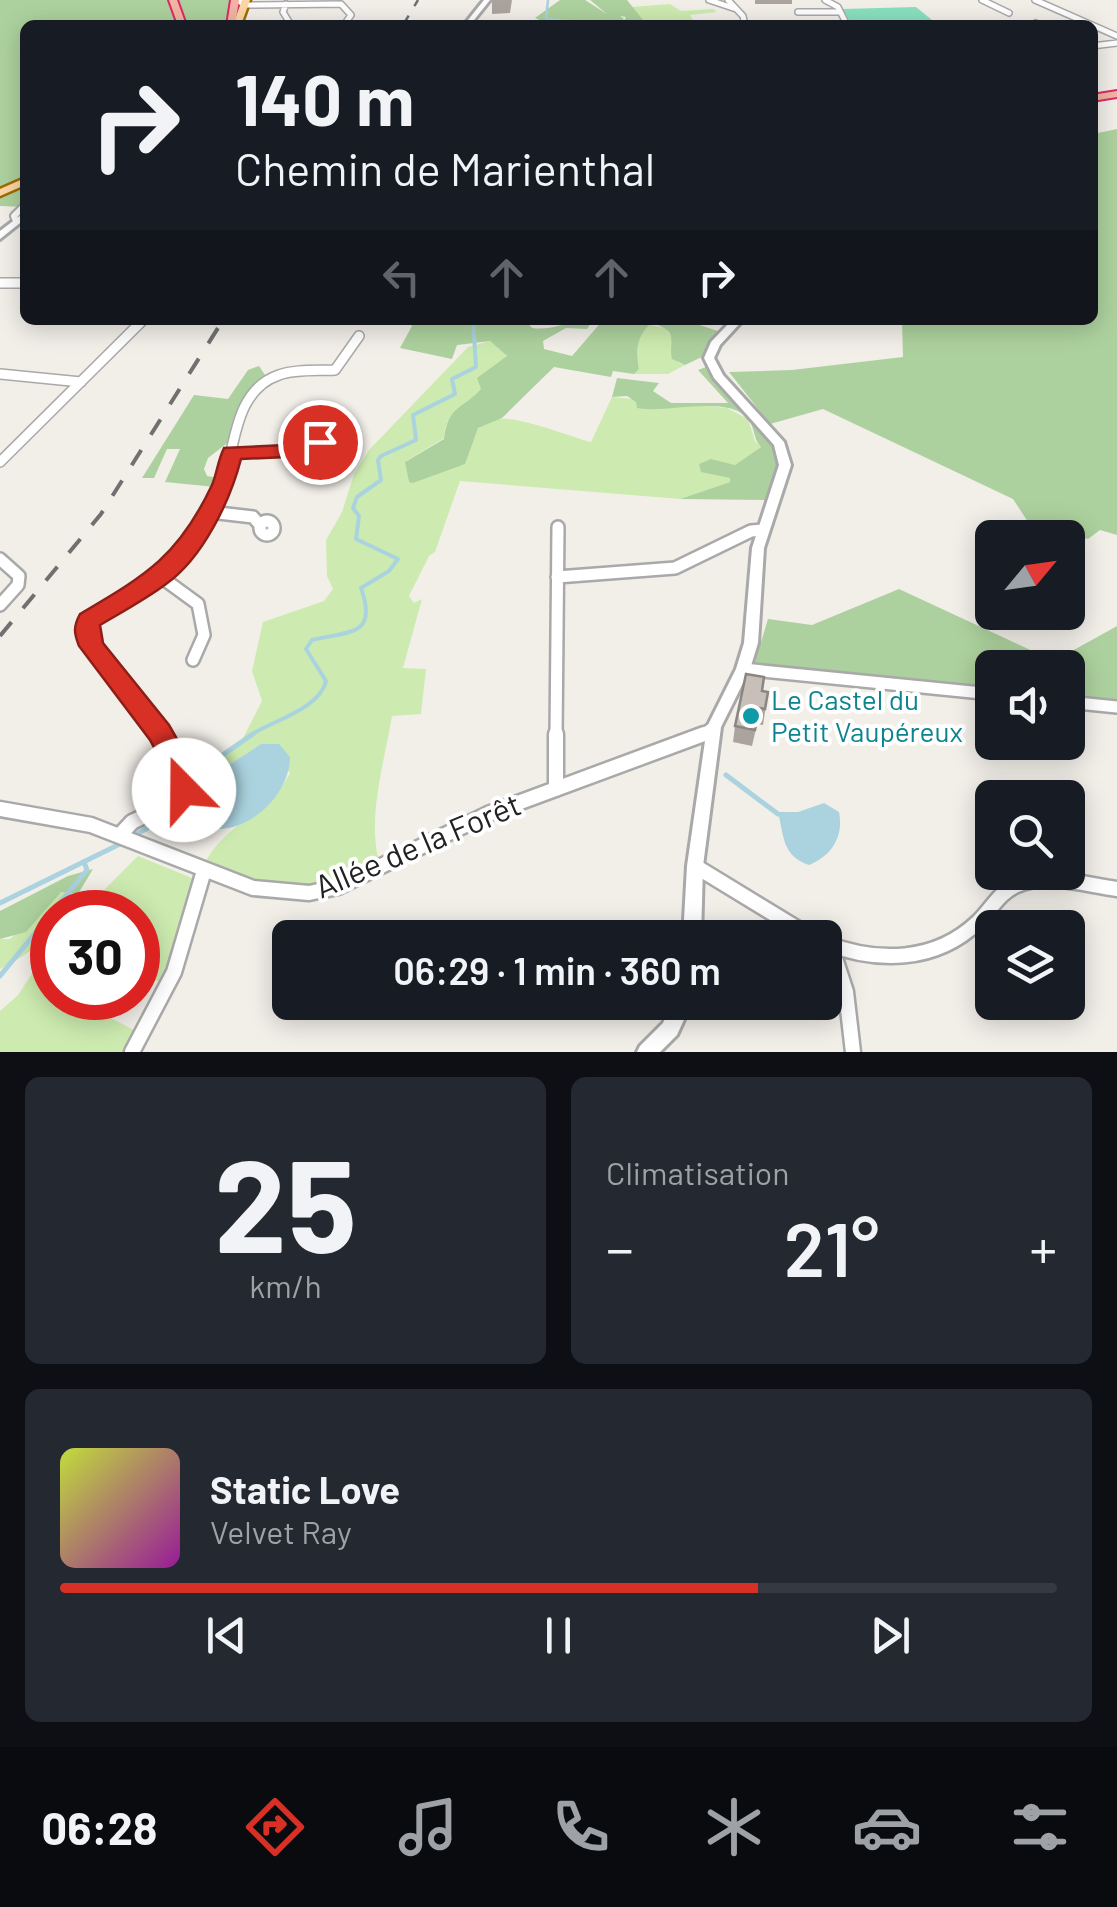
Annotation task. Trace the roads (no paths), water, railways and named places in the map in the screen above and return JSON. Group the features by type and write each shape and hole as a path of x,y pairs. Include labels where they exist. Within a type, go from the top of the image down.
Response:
{"street":[{"path":"471,20 487,0"},
{"path":"708,0 736,9"},
{"path":"728,0 742,20"},
{"path":"825,0 844,20"},
{"path":"982,0 1009,13"},
{"path":"1034,0 1077,20"},
{"path":"242,1 342,5 351,15 348,20"},
{"path":"286,4 283,12 289,20"},
{"path":"798,12 840,12"},
{"path":"16,222 14,216 20,209"},
{"path":"0,236 20,218"},
{"path":"0,462 139,325"},
{"path":"693,920 695,866 714,727 743,669 756,608 762,530 784,476 782,453 770,432 718,376 709,358 715,344 733,325"},
{"path":"120,835 132,822 180,799 187,781 159,733 92,646 86,630 89,620 161,577 187,549 210,512 244,404 258,386 280,374 335,370 359,336"},
{"path":"0,374 81,382"},
{"path":"232,452 302,448 320,442 323,423"},
{"path":"210,512 252,517 260,525"},
{"path":"556,789 558,527"},
{"path":"557,578 675,568 751,531 762,530"},
{"path":"0,559 19,576 18,585 0,605"},
{"path":"161,577 198,604 204,635 193,660"},
{"path":"743,669 975,692"},
{"path":"1085,703 1117,706"},
{"name":"Allée de la Forêt","path":"0,809 77,820 139,843 203,874 290,896 314,894 338,887 488,814 700,737 714,727"},
{"path":"695,866 784,920"},
{"path":"132,1052 174,972 203,874"},
{"path":"842,949 854,954 902,957 953,942 1018,884 1046,882 1117,888"},
{"path":"842,981 853,1052"},
{"path":"648,1052 674,1020"}],"water":[{"path":"261,744 279,744 290,757 282,786 262,811 249,820 234,827 204,827 198,810 219,797 223,769"},
{"path":"824,803 839,812 840,829 824,856 809,865 789,851 778,812 798,812"}],"waterway":[{"path":"548,0 546,19 558,20"},
{"path":"249,736 305,707 322,691 326,681 306,649 312,640 357,629 366,615 361,588 389,571 398,559 356,539 359,516 353,508 357,497 381,480 381,456 416,440 413,415 455,394 452,379 476,367 473,325"},
{"path":"194,802 217,759 253,734"},
{"path":"726,775 778,814"},
{"path":"135,835 194,802"},
{"path":"194,802 203,808"},
{"path":"0,903 122,843"},
{"path":"0,976 87,870 84,862"}],"railway":[{"path":"406,20 418,0"},
{"path":"0,636 101,514 220,325"}],"place":[{"name":"Le Castel du Petit Vaupéreux","path":"751,716"}]}
